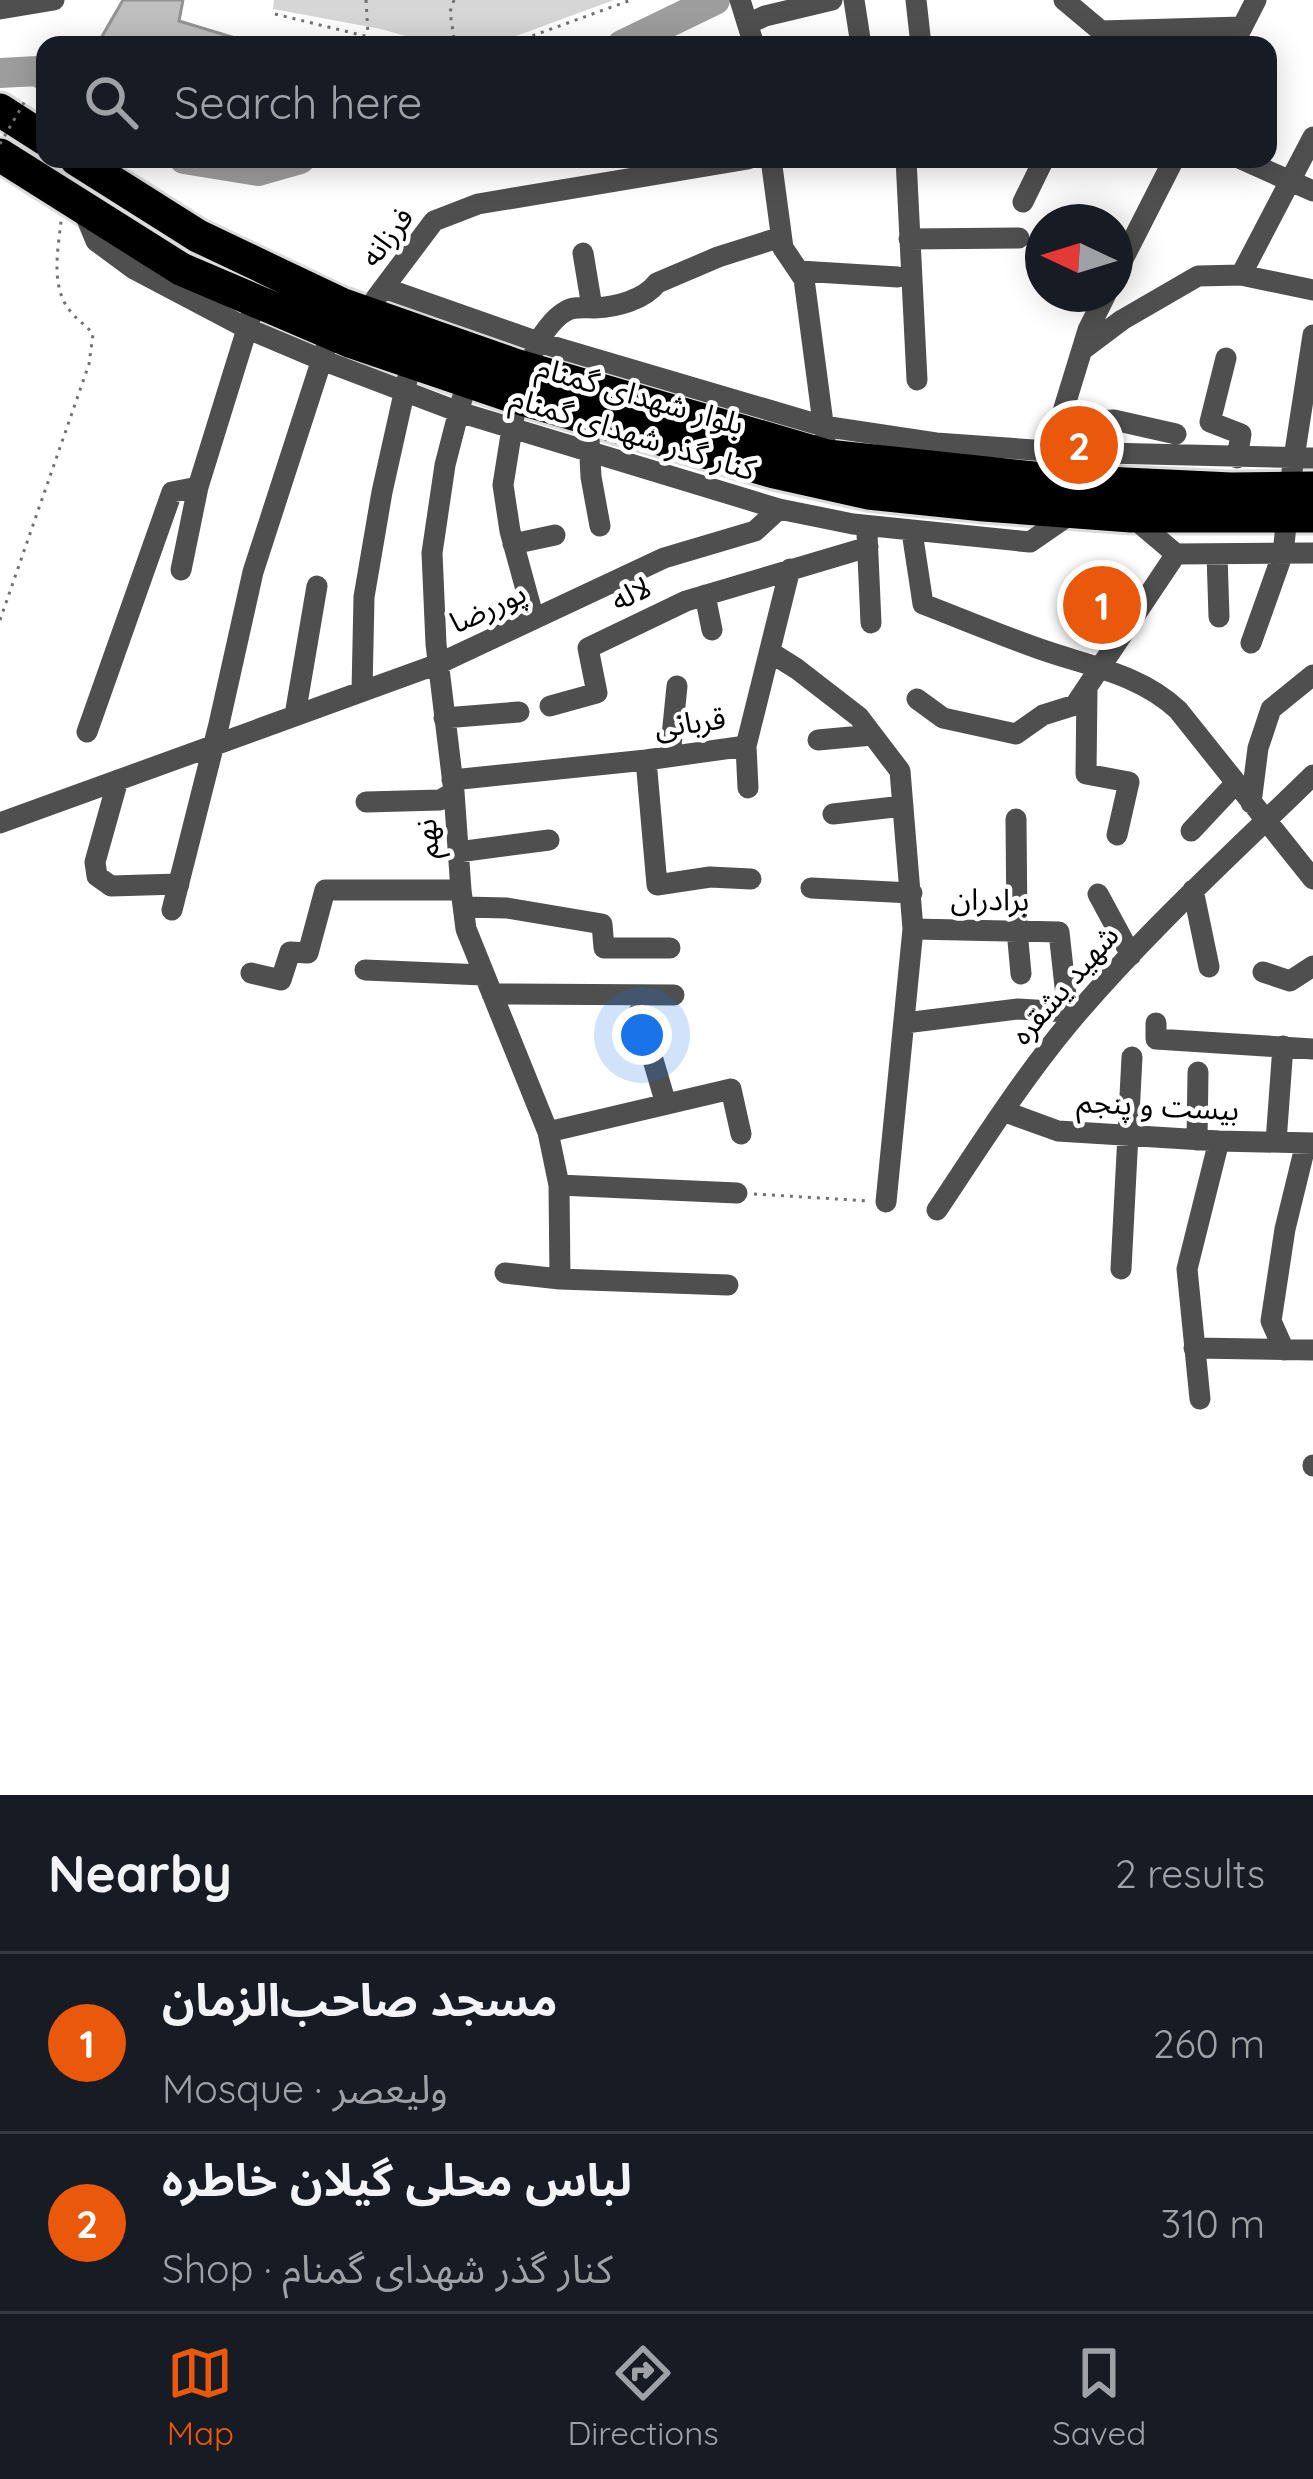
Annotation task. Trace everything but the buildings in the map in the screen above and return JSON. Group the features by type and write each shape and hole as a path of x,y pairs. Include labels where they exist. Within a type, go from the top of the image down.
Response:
{"highway":[{"path":"12,105 36,130"},
{"name":"بلوار شهدای گمنام","path":"0,155 252,315 348,320 408,376 463,397 524,385 589,435 818,484 868,522 1066,482 1131,515 1302,488"},
{"name":"بلوار شهدای گمنام","path":"90,168 198,236 348,320 524,385 679,399 825,441 1066,482 1302,488"}],"street":[{"path":"0,9 54,0"},
{"path":"740,0 751,34"},
{"path":"751,34 765,16 832,0"},
{"path":"854,0 860,36"},
{"path":"916,0 920,36"},
{"path":"1064,0 1101,31 1238,36 1256,0"},
{"path":"1241,275 1313,137"},
{"name":"فرزانه","path":"348,320 434,220 478,204 694,168"},
{"path":"772,168 783,248 804,279 825,441"},
{"path":"906,168 917,380"},
{"path":"1023,202 1039,168"},
{"path":"1133,240 1169,168"},
{"path":"1261,168 1313,191"},
{"path":"534,619 513,544 503,484 524,385 565,311 627,302 657,283 718,257 781,237"},
{"path":"909,239 1019,238"},
{"path":"583,253 592,307"},
{"path":"799,271 898,277"},
{"path":"1082,350 1122,320 1198,276 1241,275 1313,290"},
{"path":"1098,312 1064,408 1066,482 1237,458 1302,488"},
{"path":"181,570 198,488 252,315"},
{"path":"172,910 253,572 348,320"},
{"path":"1251,643 1302,488 1313,335"},
{"path":"1226,358 1210,422 1241,434 1237,458"},
{"path":"362,691 364,597 408,376"},
{"name":"نهم","path":"463,397 445,465 431,553 462,898 466,929 548,1132 560,1185 560,1279"},
{"path":"1063,422 1114,420 1176,434"},
{"path":"589,435 601,526"},
{"name":"کنار گذر شهدای گمنام","path":"589,435 778,509 912,532 1030,542 1066,482"},
{"path":"87,732 172,492 198,488"},
{"name":"پوررضا","path":"0,823 438,664 664,558 755,531 778,509"},
{"path":"1131,515 1176,554 1313,553"},
{"path":"790,569 868,522 872,623"},
{"path":"912,532 923,604 1040,649 1094,678 1130,678 1160,694 1178,710 1313,879"},
{"path":"513,544 556,536"},
{"path":"917,699 943,718 1016,734 1043,715 1075,705 1176,554"},
{"path":"1217,554 1219,617"},
{"name":"لاله","path":"550,706 597,692 589,648 653,615 790,569"},
{"name":"قربانی","path":"366,802 440,800 453,786 746,746 790,569"},
{"path":"296,715 317,586"},
{"path":"704,595 712,630"},
{"path":"770,652 859,717 872,735"},
{"path":"1258,812 1258,748 1271,709 1313,675"},
{"path":"1094,678 1086,774 1129,782 1117,835"},
{"path":"670,756 676,686"},
{"path":"444,718 520,712"},
{"path":"818,740 872,735"},
{"name":"برادران","path":"872,735 900,771 913,929 1059,932 1069,1018"},
{"path":"746,746 748,788"},
{"path":"646,760 657,885 710,877 752,879"},
{"name":"شهید یشقره","path":"937,1210 1069,1018 1193,890 1258,812 1313,775"},
{"path":"118,780 95,862 97,875 111,886 179,884"},
{"path":"1191,831 1236,783"},
{"path":"833,814 903,806"},
{"path":"1016,819 1021,974"},
{"path":"458,852 549,840"},
{"path":"811,888 912,892"},
{"path":"251,973 281,980 290,952 308,952 325,890 462,898 602,924 604,948 670,948"},
{"path":"1193,890 1209,967"},
{"path":"1098,894 1131,955"},
{"path":"886,1202 913,929"},
{"path":"1263,972 1290,981 1313,966"},
{"path":"365,970 487,985 674,995"},
{"path":"905,1023 1018,1009 1069,1018"},
{"path":"639,1012 666,1104"},
{"path":"1156,1023 1156,1039 1313,1049"},
{"path":"1276,1142 1283,1046"},
{"path":"1121,1269 1132,1057"},
{"path":"1198,1072 1208,1141 1187,1269 1200,1399"},
{"path":"548,1132 730,1089 741,1134"},
{"name":"بیست و پنجم","path":"1003,1111 1058,1131 1310,1143"},
{"path":"1283,1350 1271,1322 1285,1229 1310,1143"},
{"path":"560,1185 737,1193"},
{"path":"505,1273 728,1285"},
{"path":"1194,1348 1313,1350"}],"path":[{"path":"366,0 368,36"},
{"path":"454,0 450,12 454,36"},
{"path":"598,0 600,11"},
{"path":"532,36 631,0"},
{"path":"275,14 364,36"},
{"path":"0,144 12,105"},
{"path":"0,620 89,364 93,334 71,312 58,289 73,201"},
{"path":"737,1193 886,1202"}],"shaded area":[{"path":"274,0 614,0 516,36 406,36 273,9"}],"waterway":[{"path":"641,36 715,0"},
{"path":"0,73 36,71"},
{"path":"240,168 268,168"}],"place":[{"name":"لباس محلی گیلان خاطره","path":"1079,445"},
{"name":"مسجد صاحب‌الزمان","path":"1102,605"}]}
